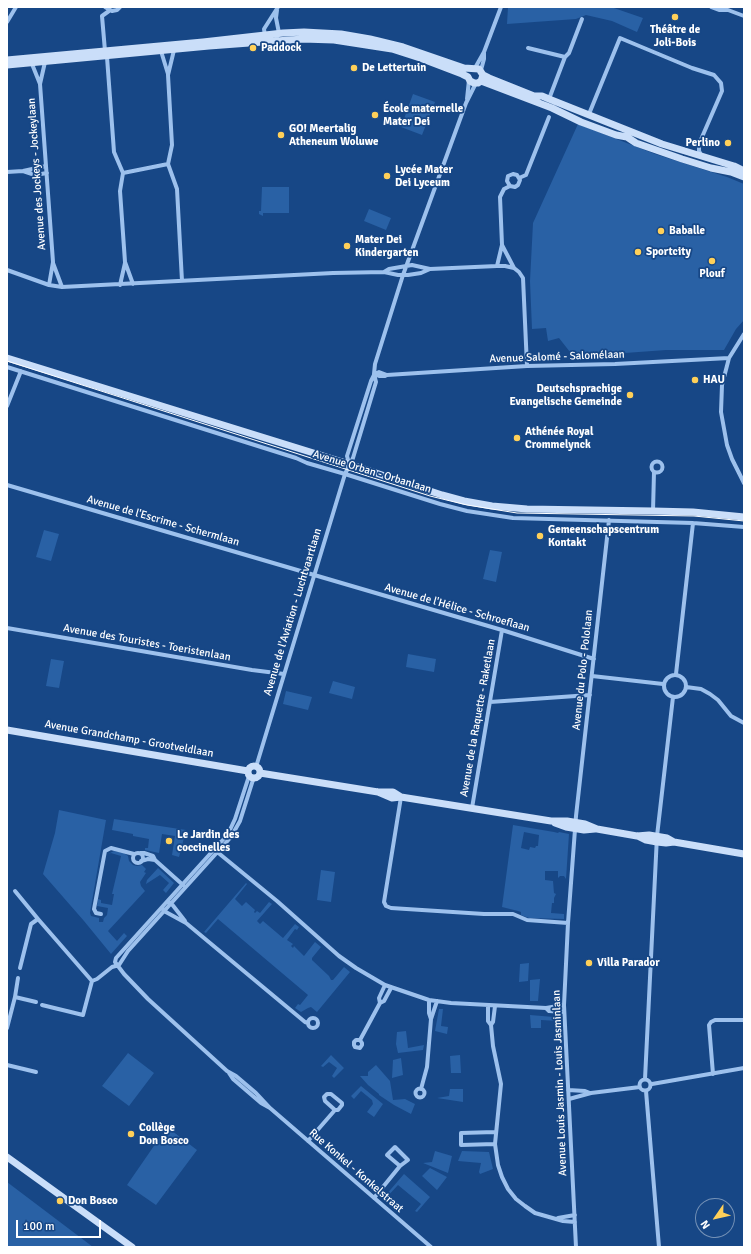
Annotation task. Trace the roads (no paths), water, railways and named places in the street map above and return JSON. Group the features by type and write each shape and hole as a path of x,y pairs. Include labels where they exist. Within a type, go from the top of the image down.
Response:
{"street":[{"path":"7,22 16,7"},
{"path":"105,7 109,10 115,11 120,7"},
{"path":"476,75 484,58 484,52 501,7"},
{"path":"711,7 719,10 728,10 744,16"},
{"path":"275,41 279,33 276,18 278,9"},
{"path":"265,38 264,29 278,9"},
{"path":"109,10 102,16 114,152 123,173 120,191 125,262 133,284"},
{"path":"549,99 582,19"},
{"path":"7,60 174,50 265,38 279,33 311,32 341,34 403,47 464,68 476,75 581,122 616,135 627,137 636,143 682,159 744,177"},
{"path":"7,65 32,64 106,54 265,38 275,41 303,39 334,40 392,50 476,75 534,96 542,96 635,132 640,136 734,166 744,171"},
{"path":"589,114 620,38 714,75 721,83 722,91 699,144 699,151 702,157"},
{"path":"528,48 565,58"},
{"path":"168,75 174,50"},
{"path":"161,51 168,75 172,144 168,164 177,189 182,281"},
{"name":"Avenue des Jockeys - Jockeylaan","path":"45,62 40,84 53,262 49,285"},
{"name":"Avenue des Jockeys - Jockeylaan","path":"32,64 40,84"},
{"name":"Avenue de l'Aviation - Luchtvaartlaan","path":"256,767 345,474 353,458 376,382 374,374 376,364 403,275 476,75"},
{"name":"Avenue de l'Aviation - Luchtvaartlaan","path":"466,103 476,75"},
{"path":"519,178 526,175 548,117"},
{"path":"123,173 168,164"},
{"path":"7,172 23,171 46,166"},
{"path":"23,171 35,175 47,173"},
{"path":"510,186 507,182 508,176 514,174 519,178"},
{"path":"496,266 502,245 500,197 504,189 510,186 517,186 519,183 519,178"},
{"path":"502,245 514,268 519,272 522,278 527,366"},
{"name":"Avenue des Jockeys - Jockeylaan","path":"53,262 62,287"},
{"path":"120,285 125,262"},
{"path":"384,272 389,269 412,265 430,269 496,266 514,268"},
{"path":"7,270 49,285 62,287 384,272 403,275 421,273 430,269"},
{"path":"744,334 729,358 722,385 721,412 722,424 732,459 744,483"},
{"name":"Avenue Orban - Orbanlaan","path":"7,358 464,501 492,506 527,509 693,512 744,517"},
{"name":"Avenue Salomé - Salomélaan","path":"374,374 384,376 527,366 630,364 729,358"},
{"name":"Avenue Orban - Orbanlaan","path":"7,367 307,463 440,504 482,514 512,518 693,523 744,527"},
{"path":"7,406 21,371"},
{"path":"653,511 654,472"},
{"name":"Avenue de l'Escrime - Schermlaan","path":"7,484 314,575"},
{"name":"Avenue du Polo - Pololaan","path":"575,826 609,520"},
{"path":"676,674 693,523"},
{"name":"Avenue de l'Hélice - Schroeflaan","path":"314,575 594,658"},
{"name":"Avenue des Touristes - Toeristenlaan","path":"7,628 252,670 284,674"},
{"name":"Avenue de la Raquette - Raketlaan","path":"472,808 502,630"},
{"path":"676,674 683,678 686,687 680,696 673,697 666,693 663,684 669,676 676,674"},
{"path":"592,676 663,684"},
{"path":"686,687 701,690 710,694 718,700 731,716 744,723"},
{"path":"490,702 590,695"},
{"path":"640,1087 641,1082 645,1079 657,839 673,697"},
{"name":"Avenue Grandchamp - Grootveldlaan","path":"7,730 253,775 378,792 392,798 401,797 551,821 566,827 575,826 584,830 597,829 637,836 647,835 657,839 666,838 674,842 744,854"},
{"path":"92,981 97,979 108,969 120,964 128,951 163,909 216,851 231,837 236,830 248,800 253,780 252,767 256,767"},
{"path":"216,851 232,827 253,775"},
{"path":"401,797 384,902 386,906 391,908 484,914 513,914 527,920 568,923"},
{"name":"Avenue Louis Jasmin - Louis Jasminlaan","path":"575,826 568,923 564,1012 576,1247"},
{"path":"101,914 96,913 94,909 105,851 111,848 134,854 137,852 149,854 184,886"},
{"path":"216,851 277,901 340,956 361,971 391,988 436,1001 488,1006 546,1008 564,1005"},
{"path":"140,853 143,857 142,861"},
{"path":"134,854 133,858 135,862 139,863 148,859 155,860"},
{"path":"15,891 92,981"},
{"path":"169,903 186,923"},
{"path":"163,909 186,923 308,1023"},
{"path":"20,968 31,924 38,918"},
{"name":"Rue Konkel - Konkelstraat","path":"117,965 148,999 227,1071 233,1079 260,1102 270,1108 431,1247"},
{"path":"7,1028 18,978"},
{"path":"42,1005 83,1015 92,981"},
{"path":"380,1003 379,998 385,985"},
{"path":"360,1040 380,1003 384,1001 391,988"},
{"path":"14,997 36,1002"},
{"path":"429,1000 429,1013 431,1019"},
{"path":"421,1088 428,1067 431,1019 436,1001"},
{"path":"488,1006 488,1021 491,1025 493,1046 501,1084 495,1144 498,1165 502,1177 508,1189 516,1199 535,1213 575,1222"},
{"path":"491,1025 493,1022 495,1006"},
{"path":"546,1008 549,1011 564,1012"},
{"path":"713,1074 709,1025 715,1020 744,1020"},
{"path":"7,1065 36,1072"},
{"path":"652,1084 744,1068"},
{"path":"645,1079 652,1084"},
{"path":"646,1091 650,1089 652,1084"},
{"path":"569,1099 591,1093 640,1087 642,1090 646,1091"},
{"path":"568,1090 585,1091 591,1093"},
{"path":"646,1091 659,1247"},
{"path":"308,1141 335,1110 338,1110 342,1105 342,1103 331,1094 327,1094 324,1097 325,1101 335,1110"},
{"path":"495,1132 461,1133 461,1145 495,1144"},
{"path":"374,1198 400,1166 408,1160 395,1147 387,1155 400,1166"},
{"path":"7,1157 132,1247"},
{"path":"557,1218 575,1215"}],"tram line":[{"path":"7,361 430,496 467,505 517,513 694,516 744,521"}],"place":[{"name":"Théâtre de Joli-Bois","path":"675,17"},
{"name":"Paddock","path":"253,48"},
{"name":"De Lettertuin","path":"354,68"},
{"name":"École maternelle Mater Dei","path":"375,115"},
{"name":"GO! Meertalig Atheneum Woluwe","path":"281,135"},
{"name":"Perlino","path":"728,143"},
{"name":"Lycée Mater Dei Lyceum","path":"387,176"},
{"name":"Baballe","path":"661,231"},
{"name":"Mater Dei Kindergarten","path":"347,246"},
{"name":"Sportcity","path":"638,252"},
{"name":"Plouf","path":"712,261"},
{"name":"HAU","path":"695,380"},
{"name":"Deutschsprachige Evangelische Gemeinde","path":"630,395"},
{"name":"Athénée Royal Crommelynck","path":"517,438"},
{"name":"Gemeenschapscentrum Kontakt","path":"540,536"},
{"name":"Le Jardin des coccinelles","path":"169,841"},
{"name":"Villa Parador","path":"589,963"},
{"name":"Collège Don Bosco","path":"131,1134"},
{"name":"Don Bosco","path":"60,1201"}]}
